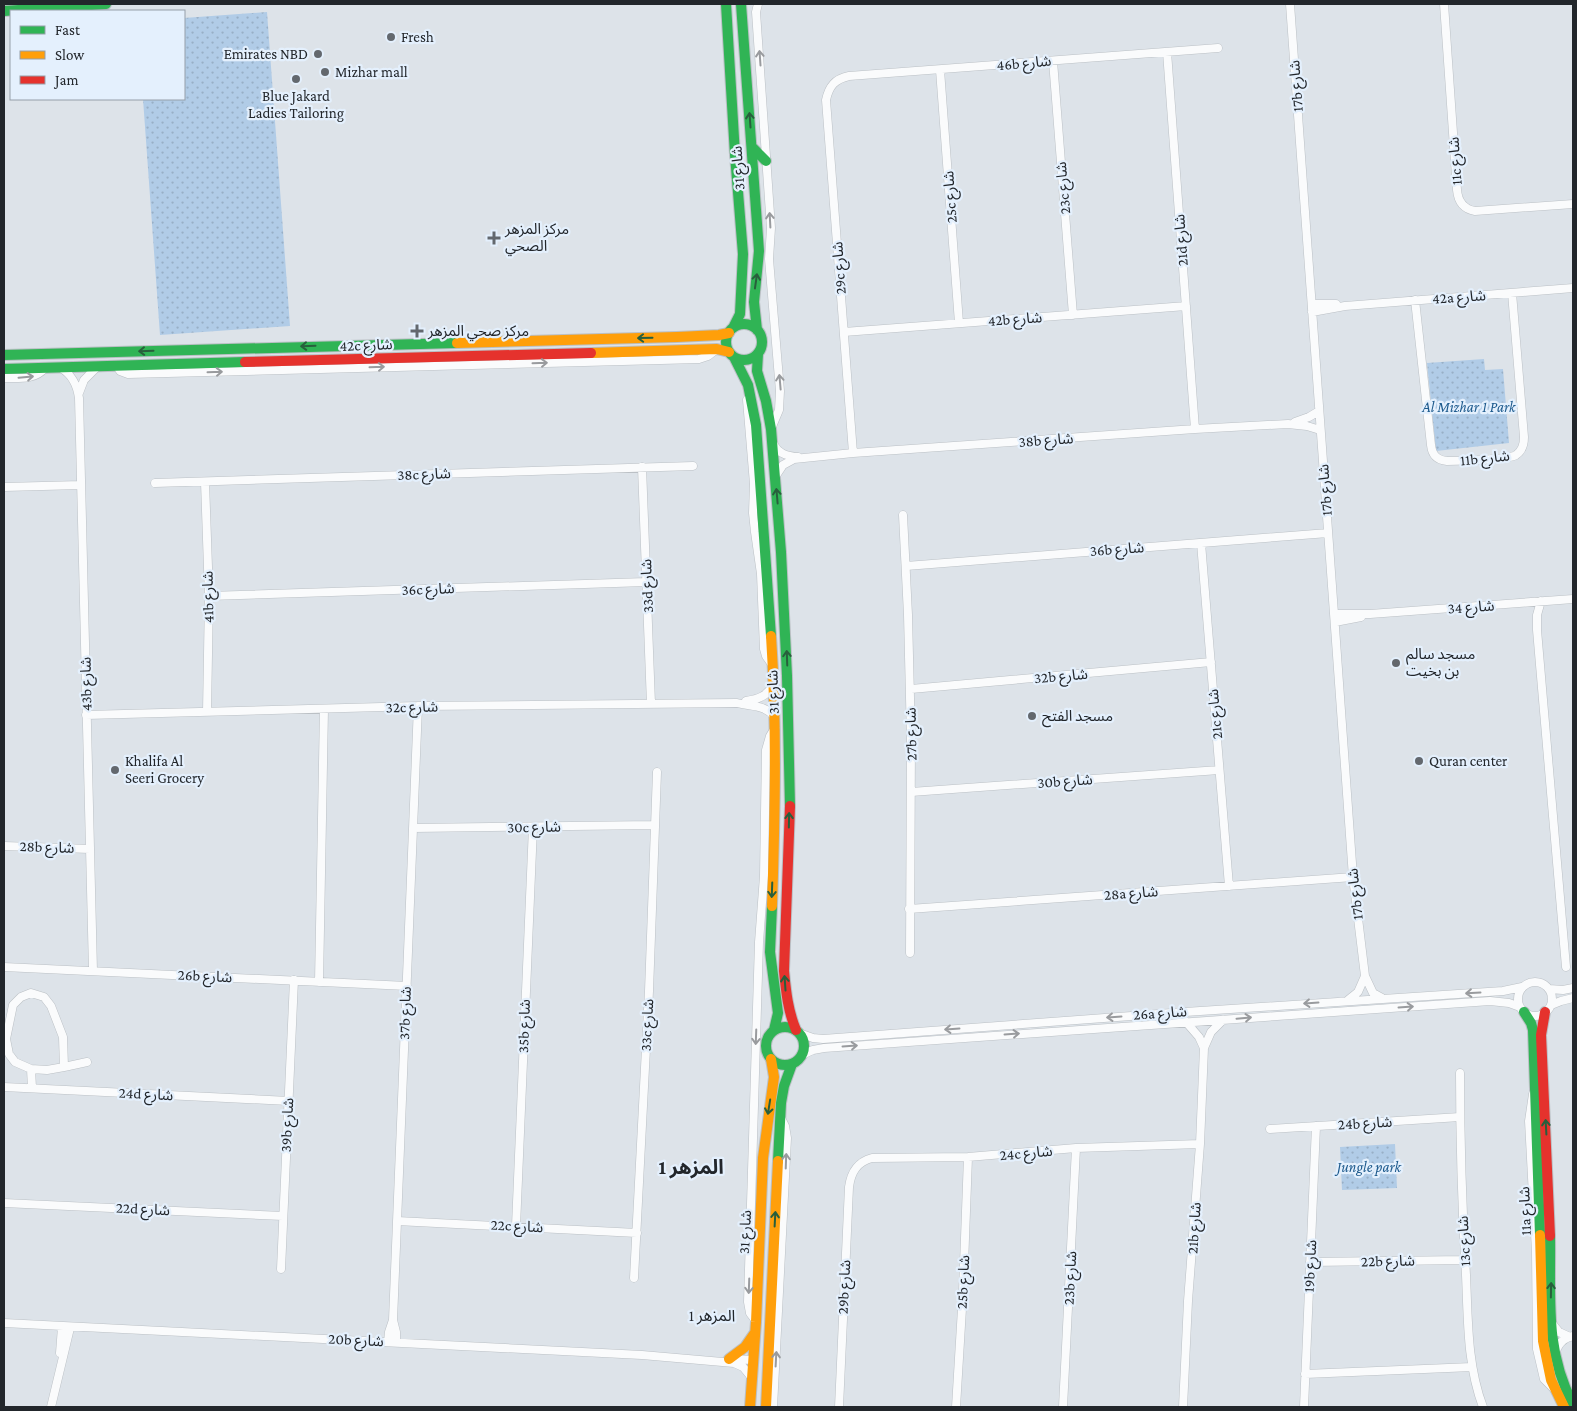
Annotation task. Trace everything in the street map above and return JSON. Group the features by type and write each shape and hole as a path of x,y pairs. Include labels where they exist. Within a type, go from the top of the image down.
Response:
{"street":[{"path":"19,10 106,4"},
{"path":"722,4 727,16"},
{"name":"شارع 31","path":"726,4 734,155 743,254 740,314 731,330"},
{"name":"شارع 31","path":"741,4 759,251 754,302 757,330"},
{"path":"744,36 747,4"},
{"path":"758,4 756,12 771,228 770,267 780,391 779,410 771,434"},
{"name":"17b شارع","path":"1290,4 1353,878 1365,976 1373,993 1382,998"},
{"name":"11c شارع","path":"1444,4 1457,190 1462,205 1475,211 1573,204"},
{"name":"46b شارع","path":"832,84 836,80 850,76 1218,48"},
{"name":"21d شارع","path":"1167,52 1195,429"},
{"name":"23c شارع","path":"1053,61 1073,315"},
{"name":"25c شارع","path":"940,70 959,323"},
{"name":"29c شارع","path":"832,84 827,92 826,100 853,453"},
{"path":"752,147 766,161"},
{"name":"42a شارع","path":"1312,308 1573,288"},
{"name":"11b شارع","path":"1418,300 1420,343 1431,445 1434,455 1442,461 1447,461 1513,456 1522,449 1524,437 1512,293"},
{"name":"42b شارع","path":"844,332 1186,306"},
{"path":"746,324 757,330 762,342 758,354 746,360 740,360 732,354 727,346 727,339 731,330 739,325 746,324"},
{"name":"42c شارع","path":"4,355 712,336 731,330"},
{"path":"676,351 679,344 677,337"},
{"path":"117,366 120,371 128,374 699,359 708,356 717,349"},
{"name":"42c شارع","path":"4,370 717,349 732,354"},
{"name":"شارع 31","path":"732,354 748,385 755,419 760,463 773,666 775,723 774,846 770,946 778,1013 774,1030"},
{"name":"شارع 31","path":"758,354 757,371 766,401 771,434 786,616 790,757 785,974 789,1013 797,1031"},
{"name":"43b شارع","path":"93,971 79,391 84,380 97,367"},
{"path":"4,378 32,377 40,374 45,368"},
{"name":"43b شارع","path":"61,368 74,380 79,398"},
{"name":"38b شارع","path":"1288,424 1305,419 1319,410"},
{"name":"38b شارع","path":"775,477 786,463 794,459 853,453 1288,424 1307,426 1320,430"},
{"name":"38b شارع","path":"771,434 774,446 782,453 805,458"},
{"name":"38c شارع","path":"154,483 693,466"},
{"name":"33d شارع","path":"642,467 651,704"},
{"name":"41b شارع","path":"205,482 209,596 207,712"},
{"path":"4,487 81,485"},
{"name":"27b شارع","path":"903,515 910,689 910,953"},
{"name":"36b شارع","path":"906,566 1328,533"},
{"name":"21c شارع","path":"1201,543 1229,886"},
{"name":"36c شارع","path":"209,596 646,582"},
{"name":"شارع 34","path":"1334,618 1573,599"},
{"path":"1541,601 1537,630 1566,967"},
{"name":"32b شارع","path":"910,689 1210,662"},
{"name":"32c شارع","path":"737,703 763,697 774,683"},
{"name":"32c شارع","path":"86,715 418,706 737,703 762,707 769,712 775,723"},
{"name":"37b شارع","path":"392,1342 389,1332 393,1320 418,706"},
{"path":"319,982 324,709"},
{"path":"729,1359 744,1348 756,1326 750,1313 748,1302 758,952 764,876 766,750 775,723"},
{"name":"30b شارع","path":"911,792 1219,770"},
{"name":"33c شارع","path":"634,1278 657,772"},
{"name":"30c شارع","path":"413,828 655,826"},
{"name":"35b شارع","path":"516,1226 533,827"},
{"name":"28b شارع","path":"4,846 90,849"},
{"name":"28a شارع","path":"909,909 1353,878"},
{"name":"26b شارع","path":"4,966 406,986"},
{"path":"1348,1000 1358,992 1365,976"},
{"name":"39b شارع","path":"281,1269 294,980"},
{"path":"1573,988 1563,990 1549,988 1538,982 1529,982 1518,995 1522,1010 1533,1016 1541,1015 1561,1001 1573,998"},
{"name":"26a شارع","path":"797,1031 813,1038 823,1039 1348,1000 1503,991 1522,988"},
{"path":"1548,1009 1552,997 1549,988"},
{"path":"64,1067 62,1037 53,1011 44,996 31,993 21,997 13,1005 6,1039 9,1054 14,1062 31,1069 48,1070 64,1067 87,1062"},
{"name":"26a شارع","path":"802,1054 824,1048 1490,1001 1508,1003 1522,1010"},
{"name":"11a شارع","path":"1548,1009 1542,1024 1541,1035 1549,1202 1551,1322 1559,1375 1570,1392 1573,1404"},
{"name":"11a شارع","path":"1522,1010 1531,1023 1533,1030 1543,1341 1547,1366 1564,1407"},
{"name":"21b شارع","path":"1183,1407 1188,1301 1200,1144 1204,1048 1211,1032 1223,1020"},
{"path":"1186,1022 1199,1037 1204,1048"},
{"path":"787,1026 797,1031 804,1041 802,1054 792,1064 783,1065 771,1059 766,1051 766,1041 774,1030 787,1026"},
{"name":"شارع 31","path":"750,1407 756,1326 763,1158 774,1077 771,1059"},
{"name":"شارع 31","path":"766,1407 780,1116 784,1086 792,1064"},
{"path":"31,1069 32,1088"},
{"name":"13c شارع","path":"1460,1073 1460,1117 1469,1336 1472,1367 1483,1407"},
{"name":"24d شارع","path":"4,1087 288,1100"},
{"path":"773,1407 787,1138 785,1126 780,1116"},
{"name":"24b شارع","path":"1270,1129 1460,1117"},
{"name":"19b شارع","path":"1304,1407 1316,1126"},
{"name":"24c شارع","path":"856,1167 860,1163 872,1158 968,1157 1076,1148 1200,1144"},
{"name":"23b شارع","path":"1063,1407 1076,1148"},
{"name":"25b شارع","path":"956,1407 968,1157"},
{"name":"29b شارع","path":"839,1407 849,1187 852,1173 856,1167"},
{"name":"22d شارع","path":"4,1203 283,1216"},
{"name":"22c شارع","path":"397,1221 637,1232"},
{"name":"22b شارع","path":"1310,1262 1465,1260"},
{"path":"1551,1322 1559,1332 1572,1336"},
{"name":"20b شارع","path":"4,1323 642,1355 738,1364 752,1378"},
{"path":"51,1407 66,1327"},
{"path":"1555,1357 1558,1346 1572,1336"},
{"name":"20b شارع","path":"708,1360 753,1360"},
{"path":"753,1360 762,1372 760,1407"},
{"path":"1306,1374 1472,1367"},
{"path":"744,1407 752,1389"}],"green space":[{"path":"267,12 290,326 160,335 143,100 185,100 185,18"},
{"name":"Al Mizhar 1 Park","path":"1484,359 1485,370 1503,369 1509,443 1436,451 1427,363"},
{"name":"Jungle park","path":"1395,1144 1397,1188 1342,1190 1340,1147"}],"traffic: fast":[{"path":"19,10 106,4"},
{"path":"726,4 743,254 740,314 733,328"},
{"path":"741,4 759,251 754,302 757,330"},
{"path":"4,11 10,11"},
{"path":"752,147 766,161"},
{"path":"744,324 757,329 762,342 757,355 744,360 731,355 726,342 731,329 744,324"},
{"path":"4,355 457,343"},
{"path":"758,354 757,371 766,401 771,429 781,552 787,676 790,806"},
{"path":"734,357 748,385 756,425 771,636"},
{"path":"4,369 245,362"},
{"path":"772,906 770,952 778,1013 774,1030"},
{"path":"1524,1012 1533,1030 1540,1235"},
{"path":"785,1027 799,1032 804,1046 799,1060 785,1065 771,1060 766,1046 771,1032 785,1027"},
{"path":"778,1161 781,1103 784,1086 792,1064"},
{"path":"1550,1236 1550,1301 1553,1343 1557,1363 1573,1404"}],"traffic: slow":[{"path":"457,343 677,337 729,333"},
{"path":"591,353 717,349 729,352"},
{"path":"771,636 775,771 772,906"},
{"path":"750,1407 756,1322 763,1158 774,1077 771,1059"},
{"path":"766,1407 778,1161"},
{"path":"1540,1235 1543,1341 1551,1380 1564,1407"},
{"path":"729,1359 745,1347 754,1334"}],"traffic: jam":[{"path":"245,362 591,353"},
{"path":"790,806 784,971 789,1009 796,1030"},
{"path":"1545,1012 1541,1035 1550,1236"}],"place":[{"name":"Fresh","path":"391,37"},
{"name":"Emirates NBD","path":"318,54"},
{"name":"Mizhar mall","path":"325,72"},
{"name":"Blue Jakard Ladies Tailoring","path":"296,79"},
{"name":"مركز المزهر الصحي","path":"494,238"},
{"name":"مركز صحي المزهر","path":"417,331"},
{"name":"مسجد سالم بن بخيت","path":"1396,663"},
{"name":"مسجد الفتح","path":"1032,716"},
{"name":"Quran center","path":"1419,761"},
{"name":"Khalifa Al Seeri Grocery","path":"115,770"}],"district":[{"name":"المزهر 1","path":"691,1167"},
{"name":"المزهر 1","path":"712,1315"}]}
